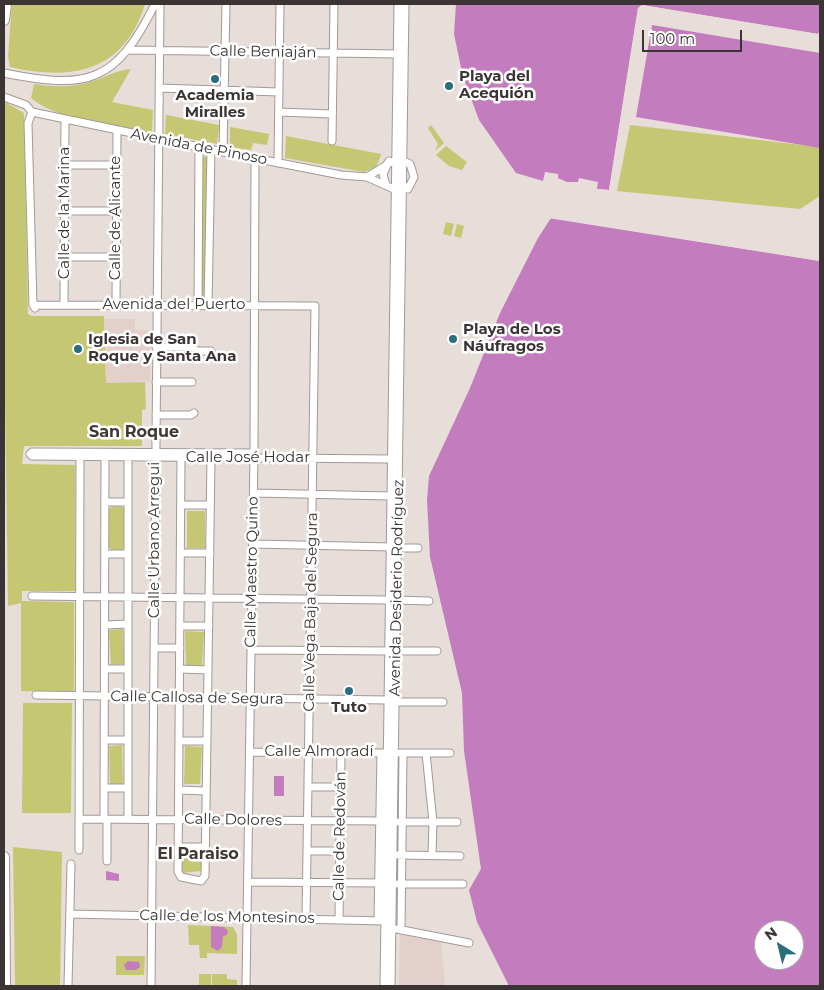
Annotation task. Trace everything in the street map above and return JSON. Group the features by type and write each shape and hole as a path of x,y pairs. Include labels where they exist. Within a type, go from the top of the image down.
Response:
{"highway":[{"path":"4,20 6,4"},
{"path":"4,857 5,986"}],"street":[{"path":"148,17 151,4"},
{"path":"4,73 55,81 82,79 108,68 128,50 155,4"},
{"name":"Calle Urbano Arregui","path":"151,986 160,4"},
{"path":"223,152 226,4"},
{"path":"278,163 280,4"},
{"path":"332,141 334,4"},
{"path":"398,4 396,150 399,160"},
{"path":"399,201 402,189 399,160 405,4"},
{"name":"Calle Beniaján","path":"128,50 398,54"},
{"path":"159,88 279,92"},
{"name":"Avenida de Pinoso","path":"4,97 26,105 32,112 65,120 278,163 367,177 402,189"},
{"path":"32,112 28,122 36,307"},
{"path":"279,112 332,114"},
{"name":"Calle de la Marina","path":"64,305 65,120"},
{"name":"Calle de Alicante","path":"116,305 117,130"},
{"path":"198,306 199,148"},
{"path":"208,306 211,150"},
{"path":"396,150 386,165 383,174 386,185 399,201"},
{"name":"Calle Maestro Quino","path":"246,986 254,493 255,158"},
{"path":"367,177 386,165 399,160 410,164 414,177 402,189 399,201"},
{"path":"65,165 116,165"},
{"name":"Avenida Desiderio Rodríguez","path":"394,547 391,496 399,201"},
{"name":"Avenida Desiderio Rodríguez","path":"391,986 392,928 386,884 388,753 392,701 399,201"},
{"path":"65,211 116,211"},
{"path":"64,257 116,257"},
{"name":"Avenida del Puerto","path":"36,307 116,305 157,308 198,306 255,308"},
{"name":"Avenida del Puerto","path":"36,307 255,308 315,306"},
{"name":"Calle Vega Baja del Segura","path":"306,919 315,306"},
{"path":"156,347 192,347 197,351 211,351"},
{"path":"156,382 192,382"},
{"path":"156,415 191,416 194,413"},
{"name":"Calle José Hodar","path":"254,456 182,458 156,455 105,457 80,454 32,456 30,454 32,452 254,456 313,459 392,459"},
{"path":"79,850 80,454"},
{"path":"105,457 104,788 107,861"},
{"path":"128,457 128,819"},
{"path":"182,458 179,875 199,881 203,880 206,820 211,458"},
{"path":"254,493 391,496"},
{"path":"105,502 128,502"},
{"path":"181,505 210,505"},
{"path":"253,544 418,548"},
{"path":"181,553 210,553"},
{"path":"105,554 128,554"},
{"path":"32,596 429,600"},
{"path":"105,625 128,624"},
{"path":"180,626 209,626"},
{"path":"154,648 180,648"},
{"path":"251,650 437,651"},
{"path":"105,669 128,669"},
{"path":"180,669 208,670"},
{"name":"Calle Callosa de Segura","path":"36,696 443,702"},
{"path":"104,740 128,740"},
{"path":"179,740 207,741"},
{"name":"Calle Almoradí","path":"250,752 450,753"},
{"name":"Calle de Redován","path":"339,920 342,752"},
{"name":"Avenida Desiderio Rodríguez","path":"384,986 381,920 386,884 393,855 387,821 388,753"},
{"path":"401,930 403,753"},
{"path":"426,753 433,822 432,855"},
{"path":"308,787 341,787"},
{"path":"104,788 128,788"},
{"path":"179,790 206,791"},
{"name":"Calle Dolores","path":"79,819 457,822"},
{"path":"178,847 205,847"},
{"path":"307,851 340,851"},
{"path":"393,855 460,856"},
{"path":"68,986 71,864"},
{"path":"248,882 463,884"},
{"name":"Calle de los Montesinos","path":"70,914 381,920"},
{"path":"392,928 469,943"}],"shaded area":[{"path":"12,4 145,4 136,27 124,44 110,58 93,66 75,71 55,73 10,67 8,56"},
{"path":"456,4 820,4 820,30 818,34 642,5 638,8 609,190 597,189 598,182 579,178 578,182 567,182 558,178 558,174 545,172 543,181 516,173 479,120 463,77 454,34"},
{"path":"652,25 820,53 820,148 636,117"},
{"path":"131,69 112,102 153,110 152,132 71,117 42,106 31,98 34,84 78,85"},
{"path":"5,102 24,113 28,314 32,316 104,316 106,383 145,382 146,409 142,410 142,446 24,446 22,464 75,465 75,591 22,591 22,601 74,602 73,692 21,691 21,603 8,606 4,332"},
{"path":"166,115 219,125 217,144 165,134"},
{"path":"431,125 444,143 435,151 438,144 428,128"},
{"path":"630,125 820,147 820,196 800,209 617,191"},
{"path":"230,127 269,134 267,145 253,143 251,150 230,147"},
{"path":"286,136 381,155 376,167 364,172 285,158"},
{"path":"446,146 467,162 462,170 449,166 436,155"},
{"path":"201,156 208,157 207,300 200,300"},
{"path":"551,218 820,261 820,986 509,986 477,922 469,890 481,869 464,751 462,693 430,557 427,500 429,476 470,388 500,313 538,238"},
{"path":"446,222 454,224 451,236 443,234"},
{"path":"457,224 464,226 461,238 454,236"},
{"path":"105,319 135,319 135,330 150,330 150,381 106,383"},
{"path":"121,506 125,509 125,546 122,550 112,550 109,547 109,509"},
{"path":"187,511 205,511 205,548 187,548"},
{"path":"123,629 124,664 111,665 109,630"},
{"path":"185,631 204,632 202,666 186,665"},
{"path":"23,703 72,703 71,813 22,813"},
{"path":"122,745 123,784 110,784 109,746"},
{"path":"185,746 202,747 200,784 184,784"},
{"path":"274,776 284,776 284,796 274,796"},
{"path":"13,847 62,852 60,986 15,986"},
{"path":"201,851 201,871 182,873 182,852"},
{"path":"106,871 119,874 119,881 106,880"},
{"path":"188,925 233,927 237,934 237,954 207,953 207,958 200,958 199,945 189,945"},
{"path":"211,926 224,927 228,931 227,935 223,936 222,947 218,951 211,947"},
{"path":"400,934 441,942 445,986 399,986"},
{"path":"116,956 145,956 144,975 116,975"},
{"path":"128,961 139,962 140,967 136,970 126,970 124,965"},
{"path":"199,974 211,974 211,986 199,986"},
{"path":"212,974 227,974 227,979 237,980 237,986 212,986"}],"pier":[{"path":"642,5 818,34 820,30 820,35 642,8 611,191 597,191 597,189 609,190 638,8"},
{"path":"551,216 820,259 820,261 548,218"}],"place":[{"name":"Academia Miralles","path":"215,79"},
{"name":"Playa del Acequión","path":"449,86"},
{"name":"Playa de Los Náufragos","path":"453,339"},
{"name":"Iglesia de San Roque y Santa Ana","path":"78,349"},
{"name":"Tuto","path":"349,691"}],"district":[{"name":"San Roque","path":"134,432"},
{"name":"El Paraiso","path":"198,854"}]}
